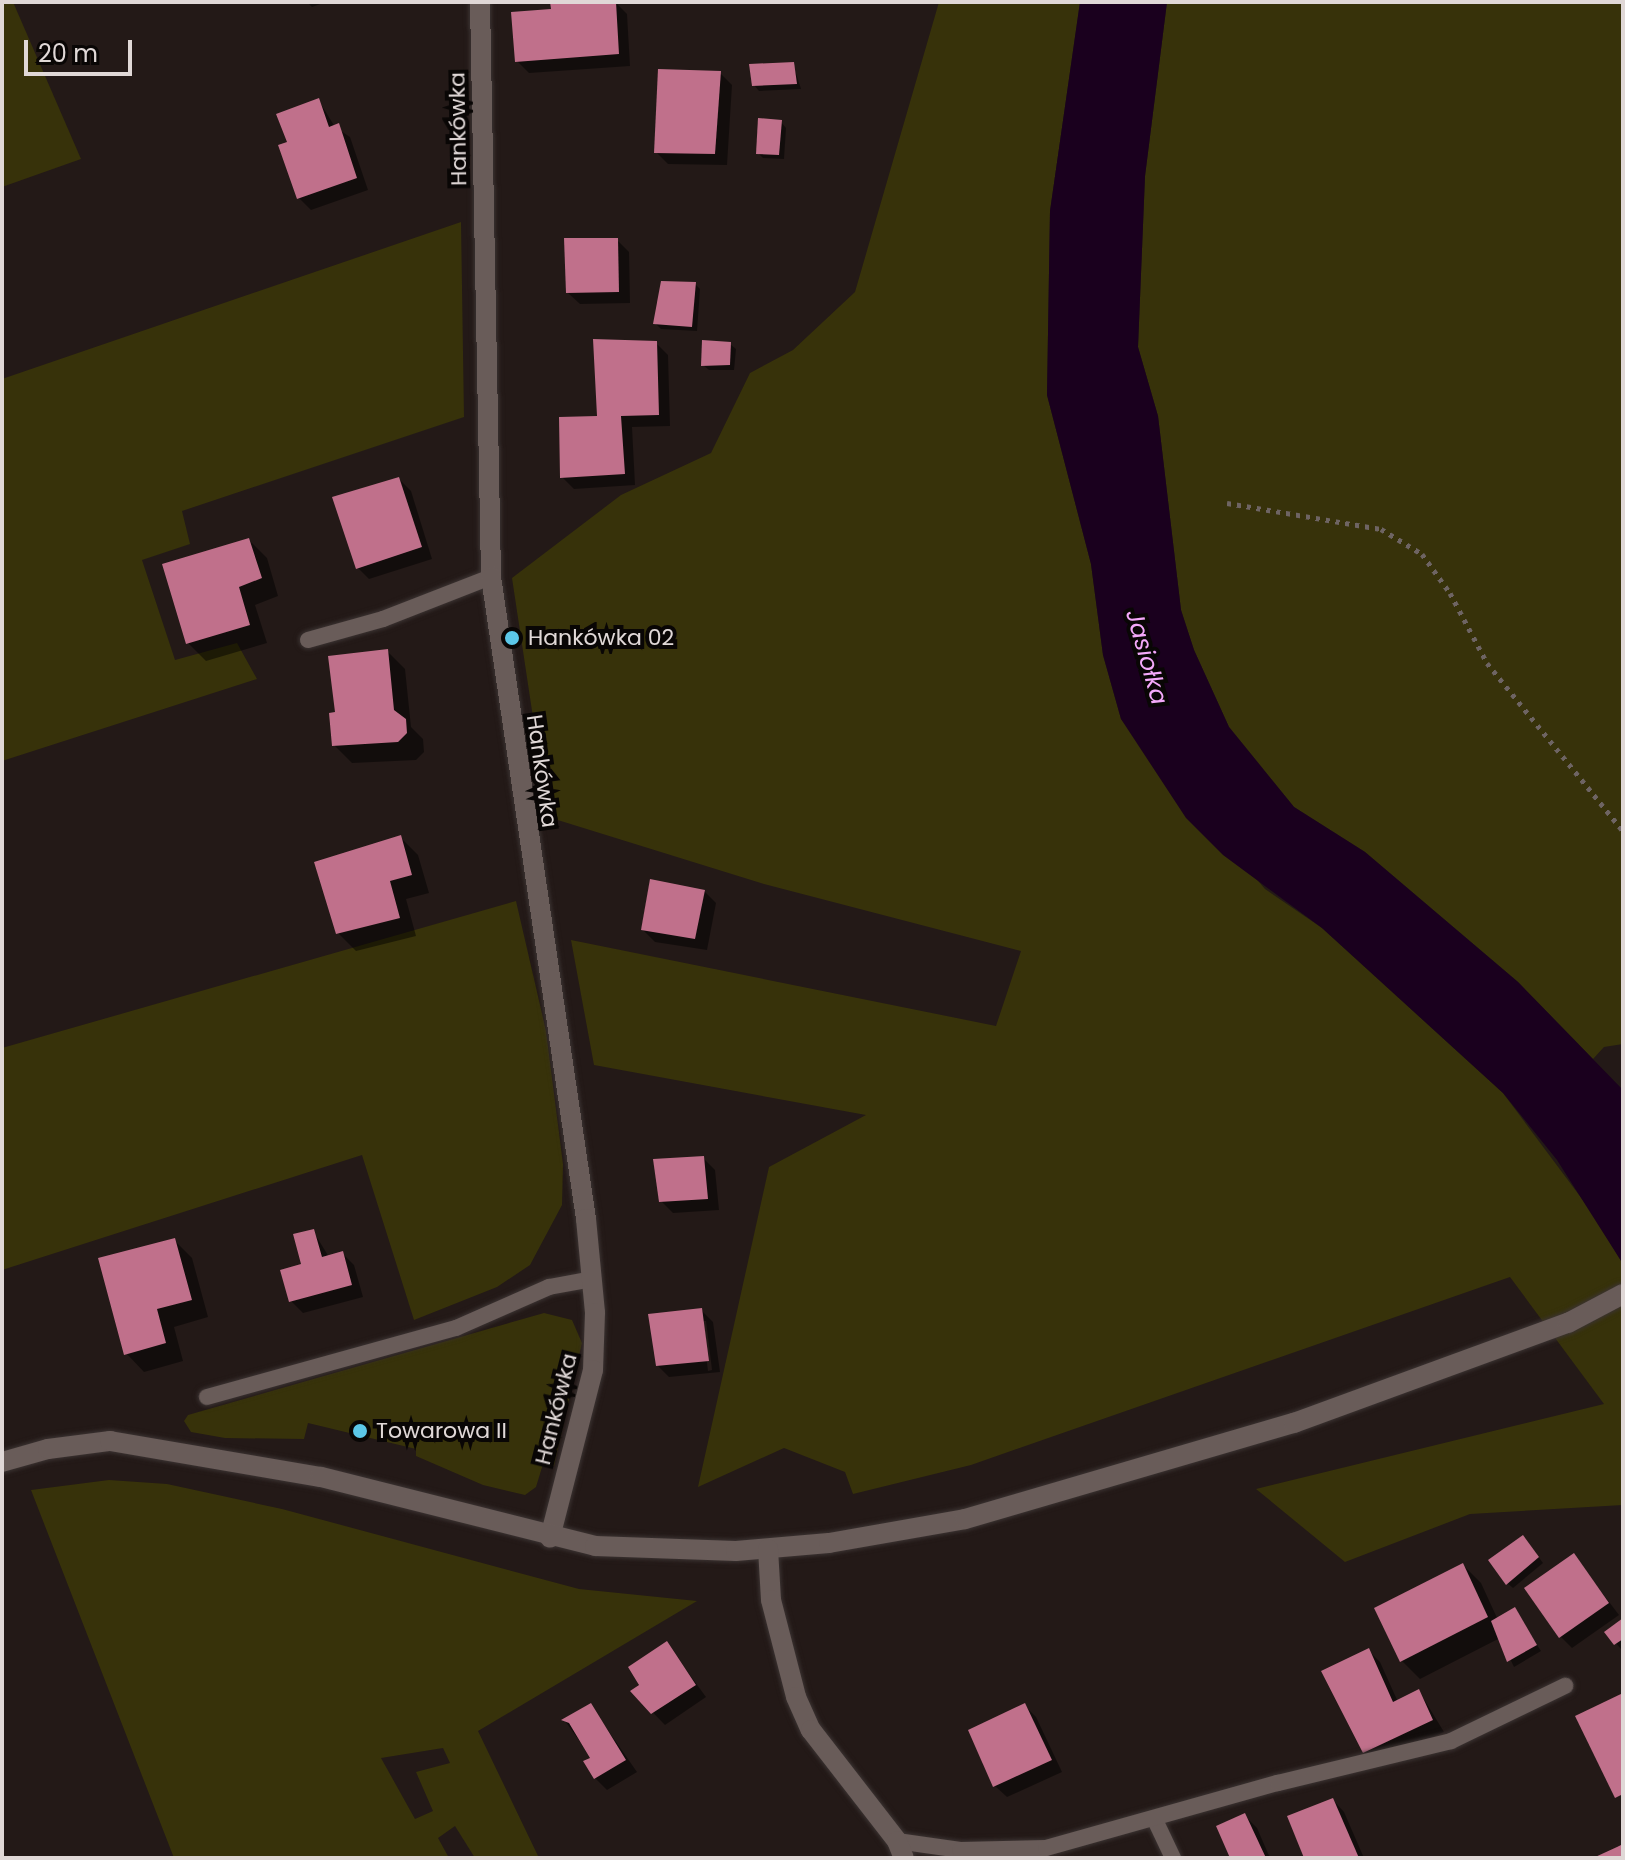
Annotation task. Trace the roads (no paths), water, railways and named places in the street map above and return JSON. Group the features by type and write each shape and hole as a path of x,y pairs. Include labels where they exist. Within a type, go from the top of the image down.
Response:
{"street":[{"name":"Hankówka","path":"480,2 491,577 593,1279 593,1370 550,1538"},
{"path":"2,1462 84,1443 181,1450 321,1477 550,1538 641,1551 768,1549 868,1538 965,1519 1294,1423 1568,1323 1623,1294"},
{"path":"768,1549 771,1600 796,1697 811,1730 900,1850"}],"lane":[{"path":"308,640 383,619 491,577"},
{"path":"207,1397 456,1328 549,1287 593,1279"},
{"path":"900,1850 1046,1848 1155,1820 1278,1783 1451,1741 1565,1686"},
{"path":"1155,1820 1173,1858"}],"water":[{"name":"Jasiołka","path":"1080,2 1167,2 1145,176 1138,347 1158,416 1181,610 1194,650 1229,727 1294,807 1365,852 1518,982 1623,1090 1623,1264 1557,1160 1503,1093 1322,928 1223,855 1186,818 1121,719 1103,655 1091,564 1047,395 1050,211"}],"place":[{"name":"Hankówka 02","path":"512,638"},
{"name":"Towarowa II","path":"360,1431"}]}
